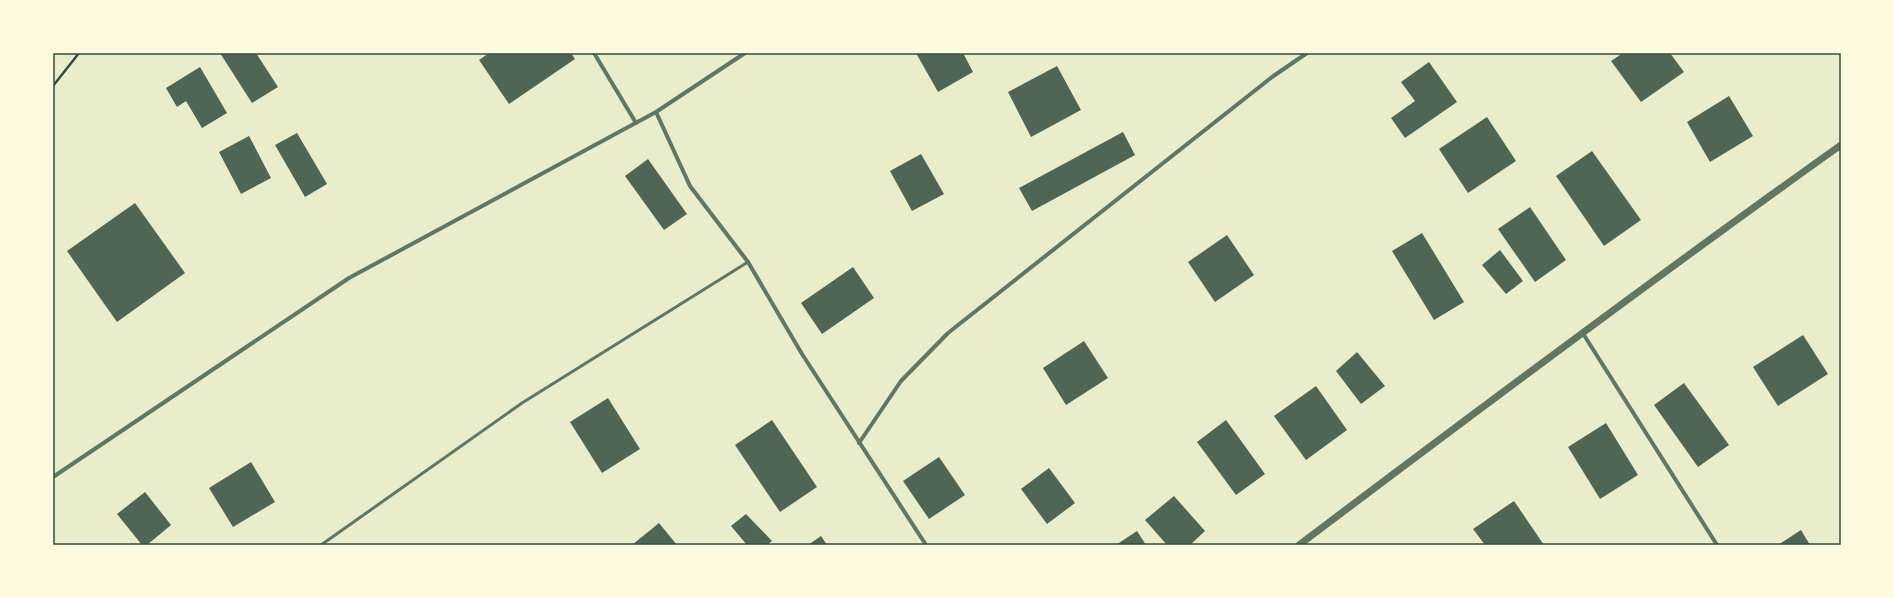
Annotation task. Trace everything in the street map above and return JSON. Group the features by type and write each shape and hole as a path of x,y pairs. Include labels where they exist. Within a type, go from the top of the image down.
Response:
{"street":[{"path":"594,53 636,123"},
{"path":"53,478 349,278 656,112 745,53"},
{"path":"859,443 901,381 948,333 1265,82 1307,53"},
{"path":"656,112 690,186 748,262 802,354 926,545"},
{"path":"1299,545 1714,234 1841,145"},
{"path":"1582,332 1717,545"}],"lane":[{"path":"321,545 522,404 748,262"}],"path":[{"path":"53,86 79,53"}],"building":[{"path":"220,53 256,53 278,87 252,103"},
{"path":"489,53 571,53 575,59 509,104 479,60"},
{"path":"916,53 963,53 973,72 938,92"},
{"path":"1623,53 1670,53 1684,72 1641,102 1611,61"},
{"path":"1429,62 1457,102 1405,138 1391,118 1415,101 1401,82"},
{"path":"1057,66 1081,110 1031,137 1008,92"},
{"path":"200,67 227,113 202,128 186,101 177,107 166,88"},
{"path":"1729,96 1753,136 1710,162 1687,122"},
{"path":"1487,117 1516,161 1468,193 1439,149"},
{"path":"1123,132 1135,155 1032,211 1019,188"},
{"path":"297,133 327,184 305,197 275,145"},
{"path":"249,136 271,178 241,194 219,152"},
{"path":"1592,151 1641,220 1604,246 1556,176"},
{"path":"921,154 944,194 912,211 890,171"},
{"path":"648,159 687,214 664,230 625,176"},
{"path":"135,203 185,273 117,322 67,251"},
{"path":"1530,207 1566,260 1535,282 1498,229"},
{"path":"1422,233 1464,302 1434,320 1392,251"},
{"path":"1227,235 1254,275 1215,302 1188,262"},
{"path":"1500,250 1523,281 1506,294 1482,265"},
{"path":"853,267 874,298 822,334 801,303"},
{"path":"1803,335 1828,374 1778,406 1753,367"},
{"path":"1084,341 1108,378 1066,405 1043,368"},
{"path":"1357,352 1385,386 1361,404 1336,371"},
{"path":"1684,383 1729,445 1698,467 1654,405"},
{"path":"1316,386 1347,430 1306,460 1274,416"},
{"path":"608,398 640,449 602,473 570,422"},
{"path":"772,420 817,487 780,512 735,445"},
{"path":"1226,420 1265,474 1236,495 1197,442"},
{"path":"1606,423 1638,475 1600,499 1568,447"},
{"path":"939,457 965,495 929,519 903,481"},
{"path":"251,462 275,502 233,527 209,488"},
{"path":"1049,468 1075,503 1047,524 1021,489"},
{"path":"145,492 171,525 147,545 142,545 117,514"},
{"path":"1174,496 1205,531 1190,545 1167,545 1145,520"},
{"path":"1514,501 1544,545 1485,545 1473,529"},
{"path":"746,514 772,541 767,545 747,545 731,526"},
{"path":"659,523 677,545 632,545"},
{"path":"1801,530 1810,545 1778,545"},
{"path":"1137,531 1146,545 1116,545"},
{"path":"821,536 827,545 808,545"}]}
